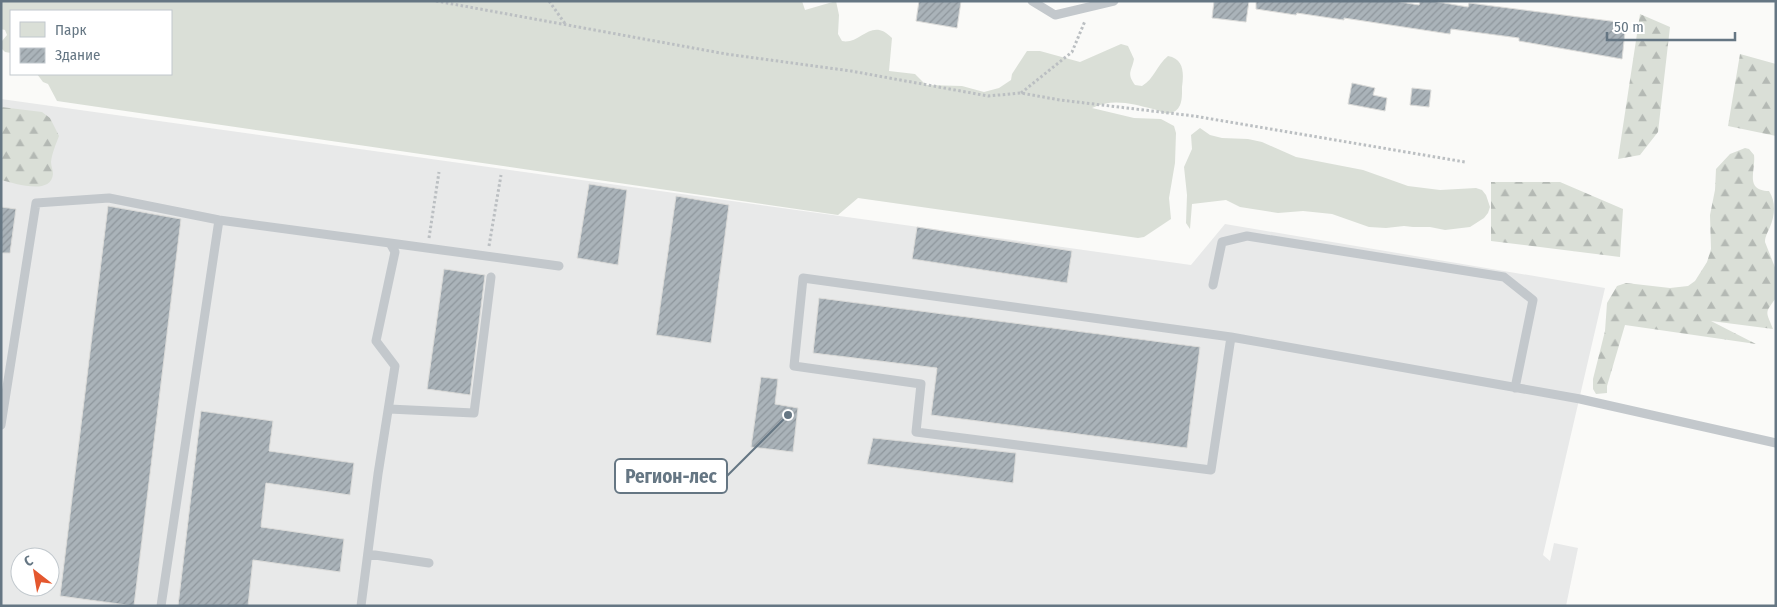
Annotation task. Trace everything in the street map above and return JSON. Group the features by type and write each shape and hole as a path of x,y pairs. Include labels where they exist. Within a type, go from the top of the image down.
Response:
{"lane":[{"path":"1032,1 1055,15 1114,1"},
{"path":"1,424 36,203 109,198 219,220 559,266"},
{"path":"161,606 219,220"},
{"path":"1213,285 1222,242 1247,236 1504,277 1534,300 1516,388"},
{"path":"361,606 388,409 396,366 376,341 394,252 390,243"},
{"path":"388,409 474,413 491,277"},
{"path":"1230,337 1211,470 916,432 921,384 794,366 803,278 1230,337 1580,399 1776,443"},
{"path":"368,554 429,563"}],"path":[{"path":"436,1 726,54 852,71 988,96 1021,93 1060,100 1194,116 1465,162"},
{"path":"549,1 566,26"},
{"path":"1021,93 1072,52 1091,6"},
{"path":"426,248 439,172"},
{"path":"487,256 501,175"}],"shaded area":[{"path":"1,99 1191,265 1225,224 1605,288 1543,555 1550,561 1554,543 1578,548 1566,606 1,606"}],"green space":[{"path":"1,1 802,1 805,10 836,1 839,15 838,34 842,41 855,39 872,30 885,32 892,38 889,71 915,74 926,85 962,86 984,92 999,88 1011,80 1012,74 1027,51 1040,51 1080,62 1121,44 1128,46 1134,59 1130,75 1135,85 1142,86 1146,83 1168,56 1177,60 1182,67 1182,98 1178,109 1171,113 1122,103 1107,103 1092,108 1134,118 1161,119 1174,126 1176,133 1175,163 1169,198 1171,219 1144,237 1138,238 858,198 838,215 57,101 48,84 43,82 38,75 172,75 172,10 10,10 10,53 5,52 1,48 2,41 7,35 5,30 1,29"},
{"path":"1640,14 1670,27 1658,132 1640,155 1618,159"},
{"path":"1740,54 1776,64 1776,136 1728,126"},
{"path":"1,107 42,112 50,118 59,136 51,163 53,174 51,181 46,185 31,186 1,180"},
{"path":"1200,128 1210,135 1262,142 1296,157 1363,170 1408,186 1440,190 1476,188 1482,190 1486,195 1490,207 1484,218 1470,227 1445,230 1430,227 1369,227 1332,214 1303,211 1278,213 1240,207 1226,200 1192,204 1190,229 1186,223 1187,195 1184,167 1192,149 1191,135"},
{"path":"1745,148 1749,149 1754,155 1753,179 1756,187 1769,191 1774,204 1773,218 1765,242 1776,270 1776,298 1767,313 1773,329 1711,321 1756,344 1625,325 1607,386 1607,393 1596,394 1593,389 1593,379 1605,331 1607,303 1617,286 1626,283 1670,288 1688,286 1695,281 1707,262 1711,249 1710,215 1715,190 1716,169 1730,154"},
{"path":"1491,182 1560,182 1623,209 1620,257 1491,241"}],"building":[{"path":"919,1 961,1 957,28 916,21"},
{"path":"1214,1 1249,1 1246,22 1212,18"},
{"path":"1256,1 1394,1 1419,5 1420,1 1432,1 1468,7 1469,3 1626,23 1622,59 1519,41 1519,38 1451,29 1450,34 1344,18 1344,20 1256,9"},
{"path":"1352,83 1375,88 1373,95 1387,98 1385,111 1348,104"},
{"path":"1412,88 1431,90 1429,107 1410,105"},
{"path":"589,184 627,190 618,265 577,258"},
{"path":"676,196 729,205 711,343 656,335"},
{"path":"108,206 181,219 134,606 60,596"},
{"path":"1,207 16,209 10,253 1,253"},
{"path":"917,227 1072,251 1067,283 912,259"},
{"path":"444,269 485,275 470,395 427,389"},
{"path":"819,298 1200,347 1187,448 931,415 937,368 813,353"},
{"path":"761,377 778,379 775,404 798,408 793,452 751,447"},
{"path":"201,411 273,421 269,451 354,463 350,495 266,483 261,527 344,539 340,572 253,560 248,606 178,606"},
{"path":"873,438 1016,453 1013,483 867,464"}],"place":[{"name":"Регион-лес","path":"788,415"}]}
